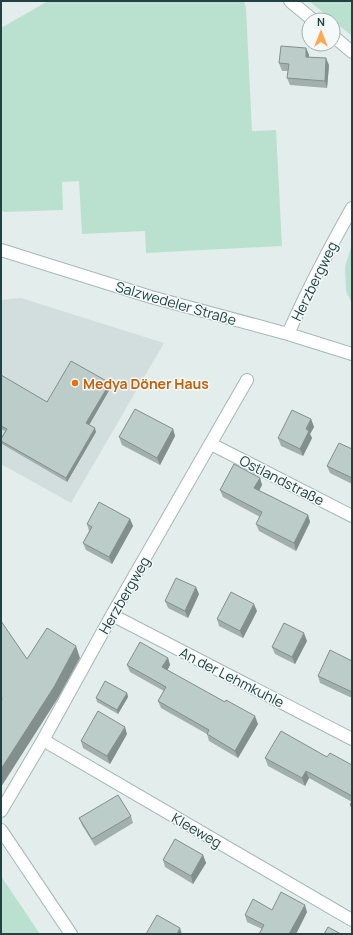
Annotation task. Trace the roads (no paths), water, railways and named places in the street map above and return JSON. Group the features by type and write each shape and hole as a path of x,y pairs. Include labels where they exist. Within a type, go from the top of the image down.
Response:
{"street":[{"path":"290,1 304,12"},
{"path":"341,43 352,52"},
{"name":"Herzbergweg","path":"288,334 324,257 352,208"},
{"name":"Salzwedeler Straße","path":"1,250 151,297 288,334 352,354"},
{"name":"Herzbergweg","path":"1,811 43,740 112,615 247,380"},
{"name":"Ostlandstraße","path":"211,444 352,516"},
{"name":"An der Lehmkuhle","path":"112,615 352,739"},
{"name":"Kleeweg","path":"43,740 352,920"},
{"path":"1,830 71,934"}],"place":[{"name":"Medya Döner Haus","path":"75,383"}]}
